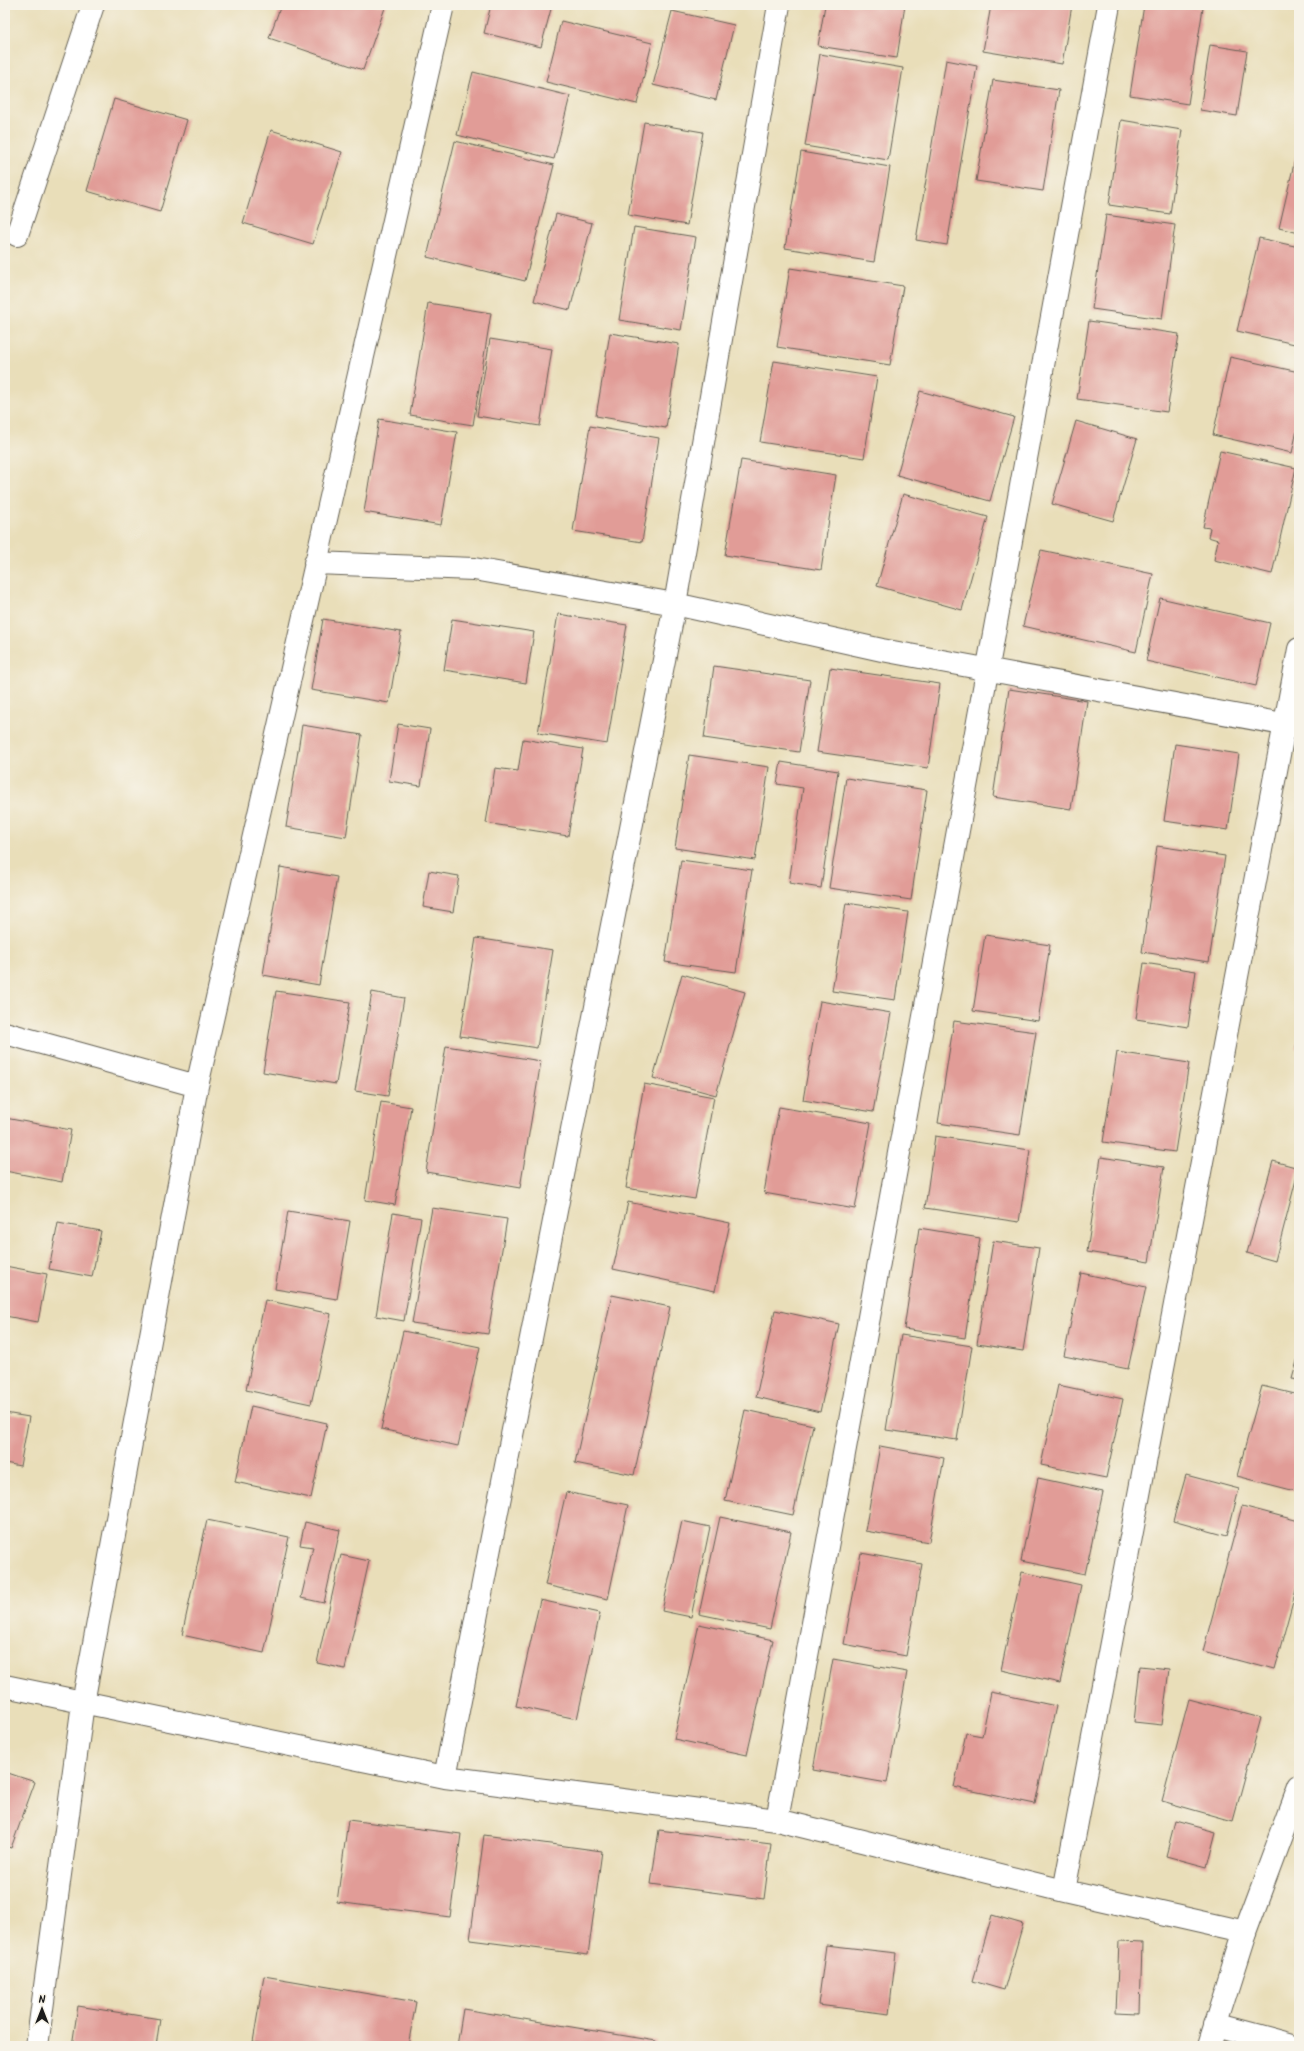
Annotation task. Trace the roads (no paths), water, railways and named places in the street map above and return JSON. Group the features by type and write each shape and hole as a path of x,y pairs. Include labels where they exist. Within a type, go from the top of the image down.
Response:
{"street":[{"path":"17,235 93,5"},
{"path":"36,2046 82,1703 197,1086 443,5"},
{"path":"445,1777 675,604 779,5"},
{"path":"777,1820 1109,5"},
{"path":"315,563 474,569 675,604 882,650 1291,726"},
{"path":"1064,1892 1291,726 1299,649"},
{"path":"5,1033 197,1086"},
{"path":"5,1686 445,1777 777,1820 1064,1892 1245,1932"},
{"path":"1209,2046 1245,1932 1299,1787"},
{"path":"1215,2025 1293,2046"}]}
